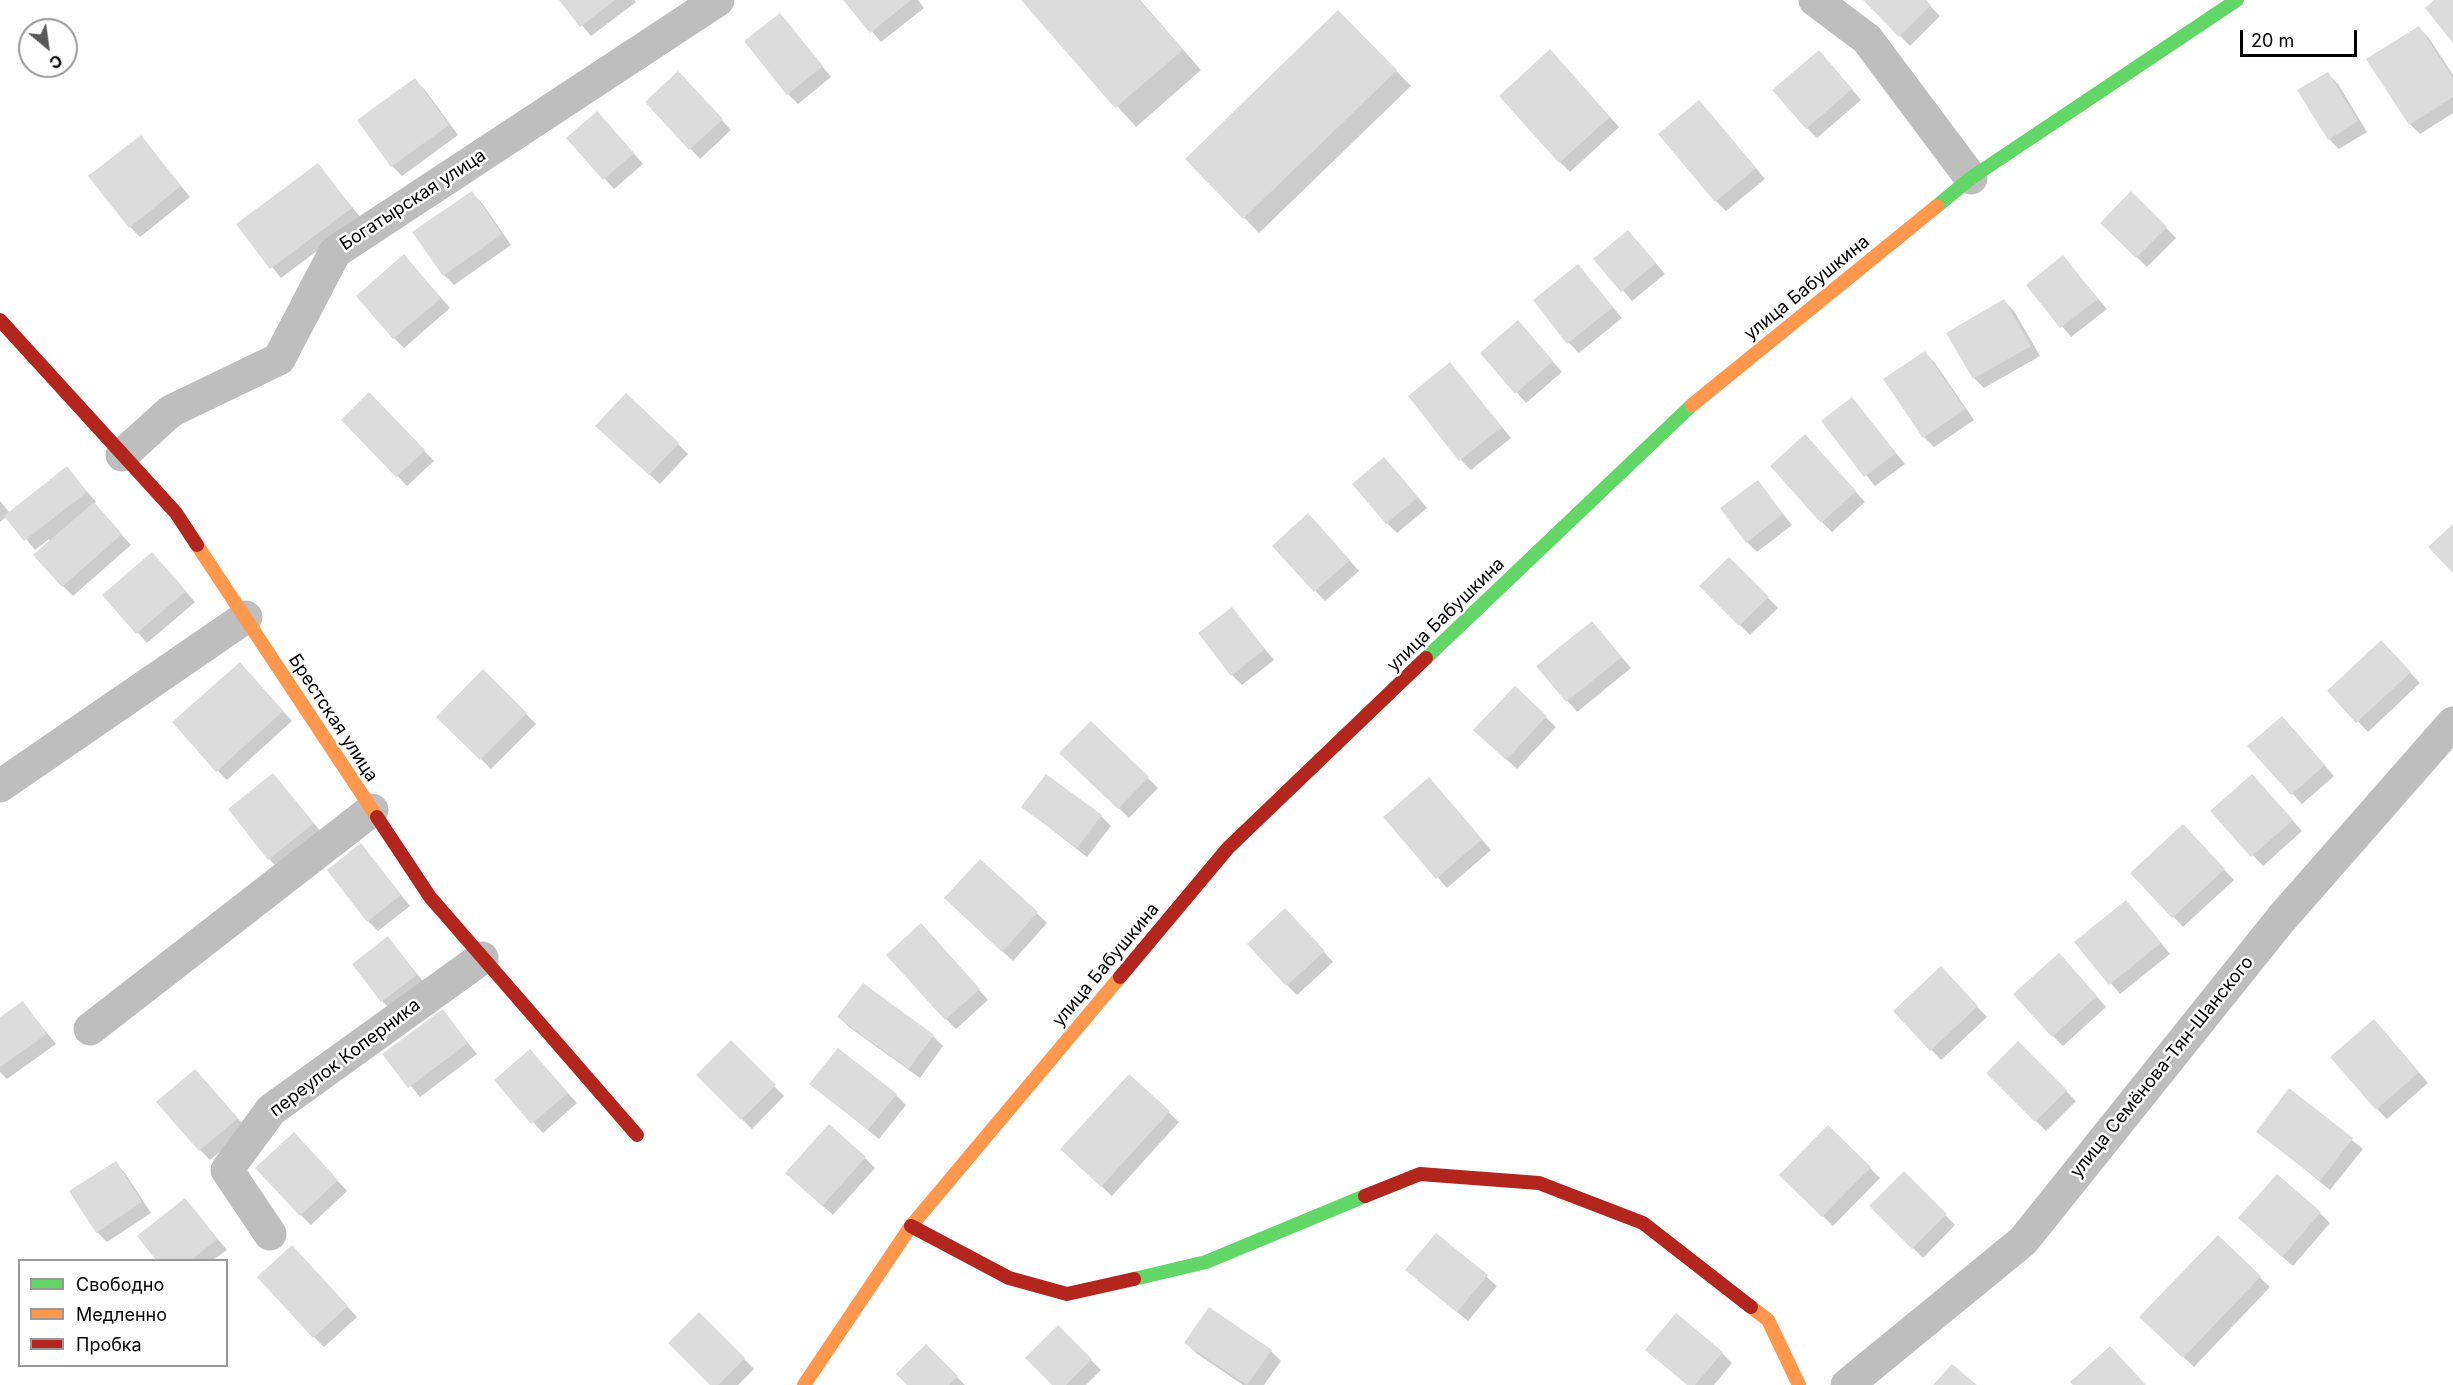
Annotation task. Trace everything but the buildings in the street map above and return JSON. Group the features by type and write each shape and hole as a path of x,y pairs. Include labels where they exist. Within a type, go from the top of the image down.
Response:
{"street":[{"name":"Богатырская улица","path":"122,455 171,411 279,359 335,252 718,0"},
{"path":"1815,0 1867,39 1971,178"},
{"name":"улица Бабушкина","path":"804,1385 911,1226 1228,848 1687,409 1971,178 2237,0"},
{"name":"Брестская улица","path":"0,320 176,513 430,897 637,1135"},
{"path":"0,786 246,617"},
{"name":"улица Семёнова-Тян-Шанского","path":"1847,1385 2023,1241 2281,920 2453,723"},
{"path":"90,1029 372,810"},
{"name":"переулок Коперника","path":"270,1234 227,1170 271,1110 483,958"},
{"path":"911,1226 1009,1278 1067,1293 1206,1262 1420,1174 1539,1183 1643,1223 1670,1243 1768,1320 1799,1385"}],"traffic: fast":[{"path":"1937,206 1971,178 2237,0"},
{"path":"1426,658 1692,405"},
{"path":"1134,1279 1206,1262 1365,1196"}],"traffic: slow":[{"path":"1692,405 1937,206"},
{"path":"197,545 377,817"},
{"path":"804,1385 911,1226 1120,977"},
{"path":"1751,1307 1768,1320 1799,1385"}],"traffic: jam":[{"path":"0,320 176,513 197,545"},
{"path":"1120,977 1228,848 1426,658"},
{"path":"377,817 430,897 637,1135"},
{"path":"1365,1196 1420,1174 1539,1183 1643,1223 1751,1307"},
{"path":"911,1226 1009,1278 1067,1294 1134,1279"}]}
